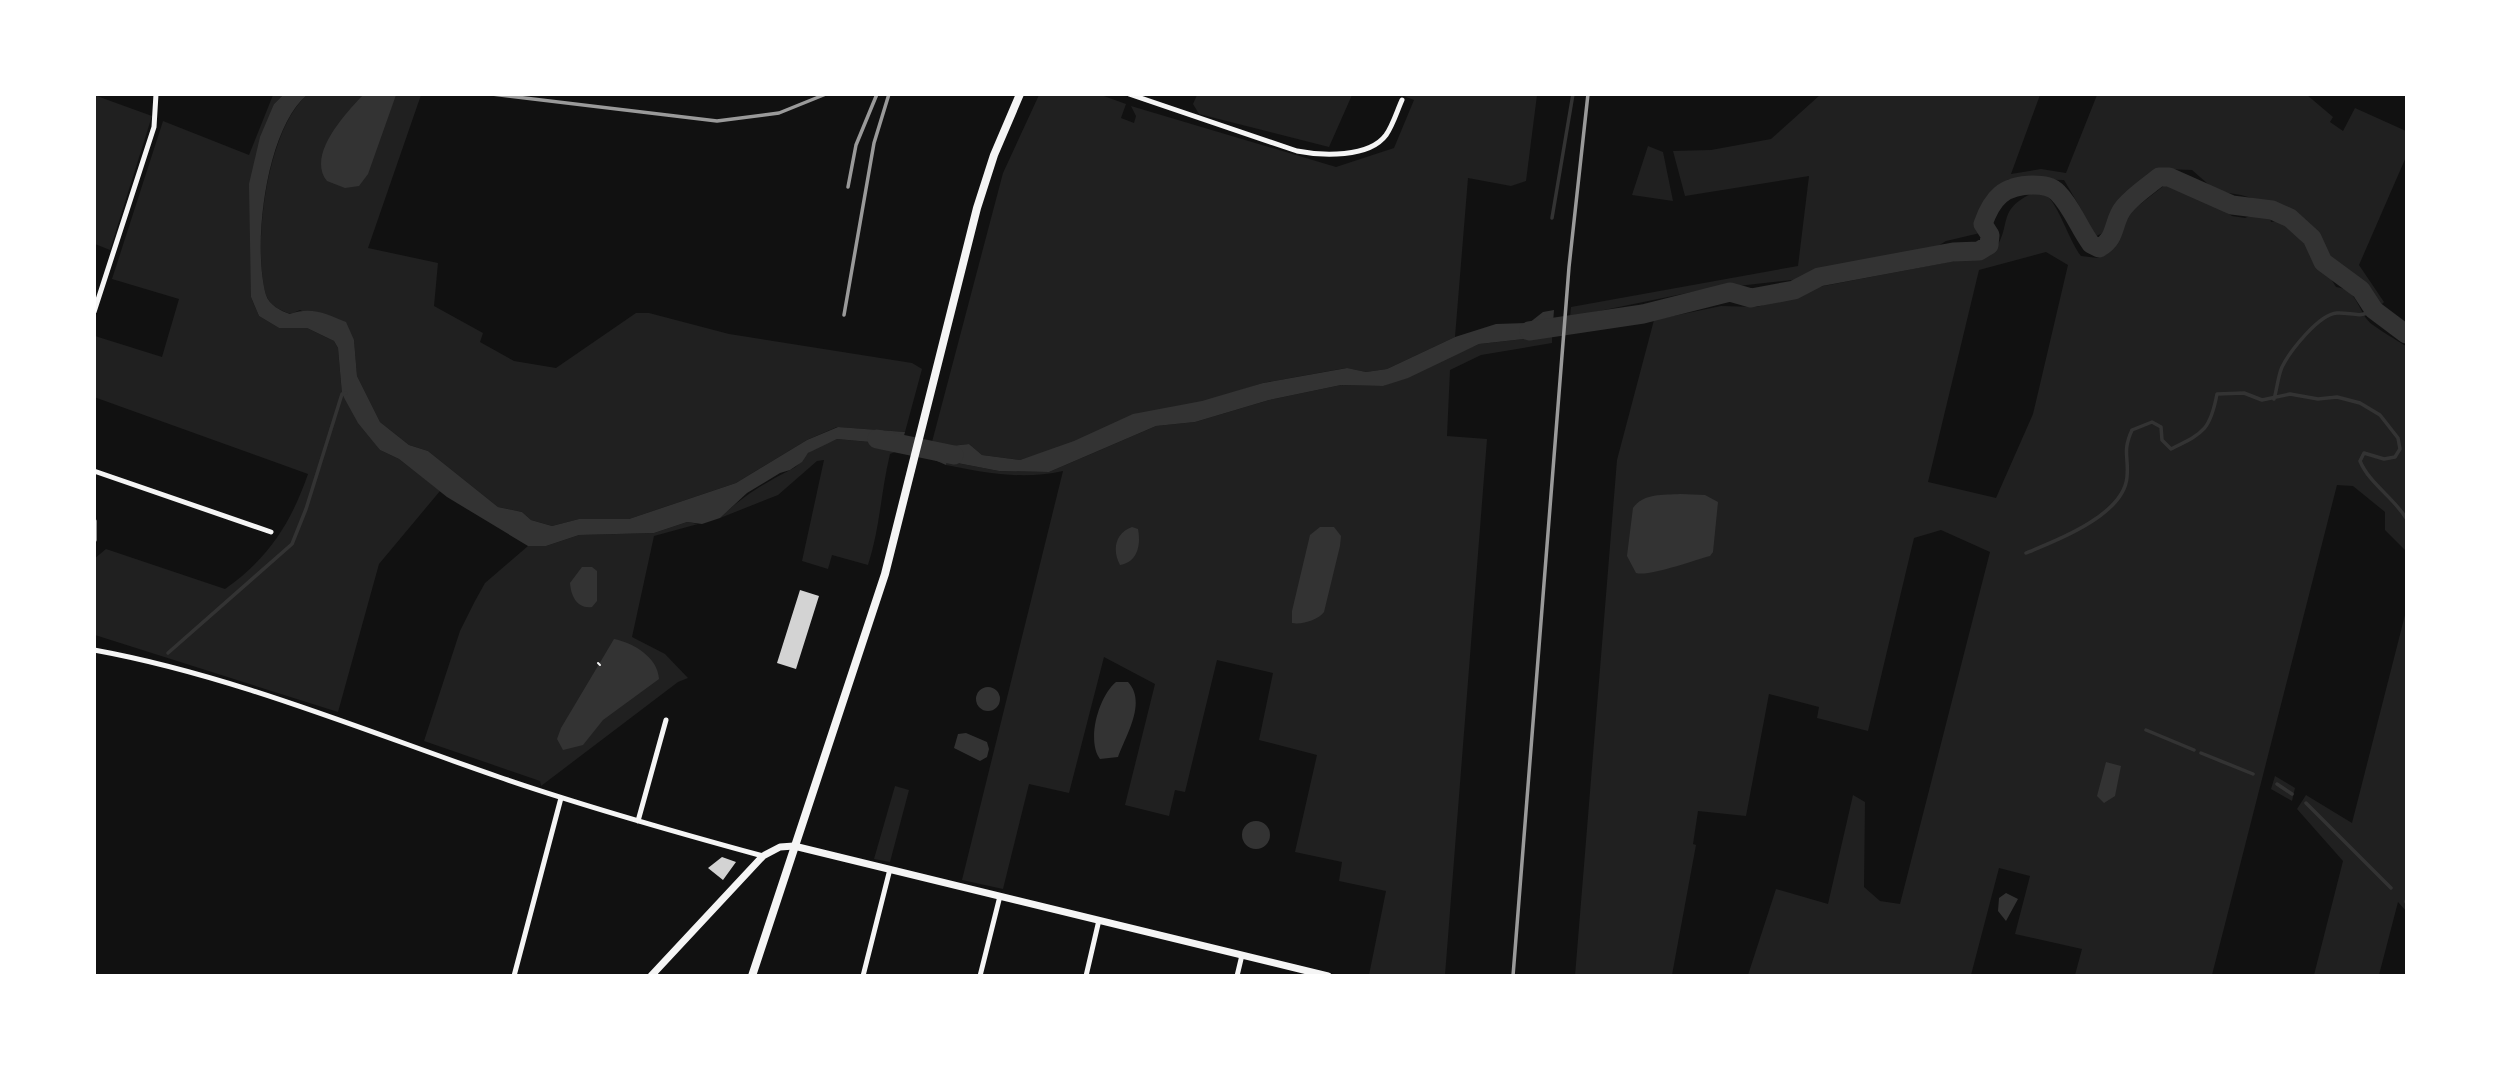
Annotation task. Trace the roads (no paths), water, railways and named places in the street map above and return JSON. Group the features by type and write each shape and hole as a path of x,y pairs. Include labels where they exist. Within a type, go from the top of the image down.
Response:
{"main road":[{"path":"752,975 885,574 977,208 994,155 1020,94"}],"street":[{"path":"94,312 154,127 156,94"},
{"path":"1129,94 1297,151 1323,156 1372,146 1381,140 1402,100"},
{"path":"94,471 271,532"},
{"path":"94,521 94,540"},
{"path":"94,650 187,673 320,714 561,798 764,856"},
{"path":"638,821 666,720"},
{"path":"514,975 561,798"},
{"path":"651,975 764,856 780,847 794,846 1328,975"},
{"path":"863,975 890,869"},
{"path":"981,975 1000,896"},
{"path":"1086,975 1099,920"},
{"path":"1237,975 1241,954"}],"waterway":[{"path":"1552,218 1573,94"},
{"path":"1529,331 1643,314 1730,292 1751,298 1794,290 1819,277 1953,252 1979,251 1989,245 1990,235 1983,224 1991,207 2000,195 2014,187 2044,186 2056,191 2091,244 2099,248 2109,239 2120,212 2128,203 2159,177 2169,177 2232,205 2272,210 2290,218 2312,238 2323,262 2361,290 2374,310 2406,334"},
{"path":"2274,399 2282,367 2298,343 2314,326 2337,313 2360,315 2374,310"},
{"path":"168,653 292,544 306,509 342,394 346,393"},
{"path":"2026,553 2087,525 2114,503 2123,491 2127,477 2127,449 2132,430 2152,422 2161,427 2162,440 2171,449 2191,439 2203,429 2211,416 2217,394 2244,393 2262,400 2290,394 2318,399 2337,397 2360,403 2380,415 2398,438 2400,449 2395,457 2384,459 2364,453 2360,461 2369,476 2406,518"},
{"path":"877,439 954,455"},
{"path":"2146,730 2194,750"},
{"path":"2201,753 2253,774"},
{"path":"2277,784 2292,794"},
{"path":"2306,803 2391,888"}],"railway":[{"path":"492,94 717,121 779,113 826,94"},
{"path":"848,187 856,145 877,94"},
{"path":"844,315 874,143 889,94"},
{"path":"1513,976 1569,267 1588,94"}]}
